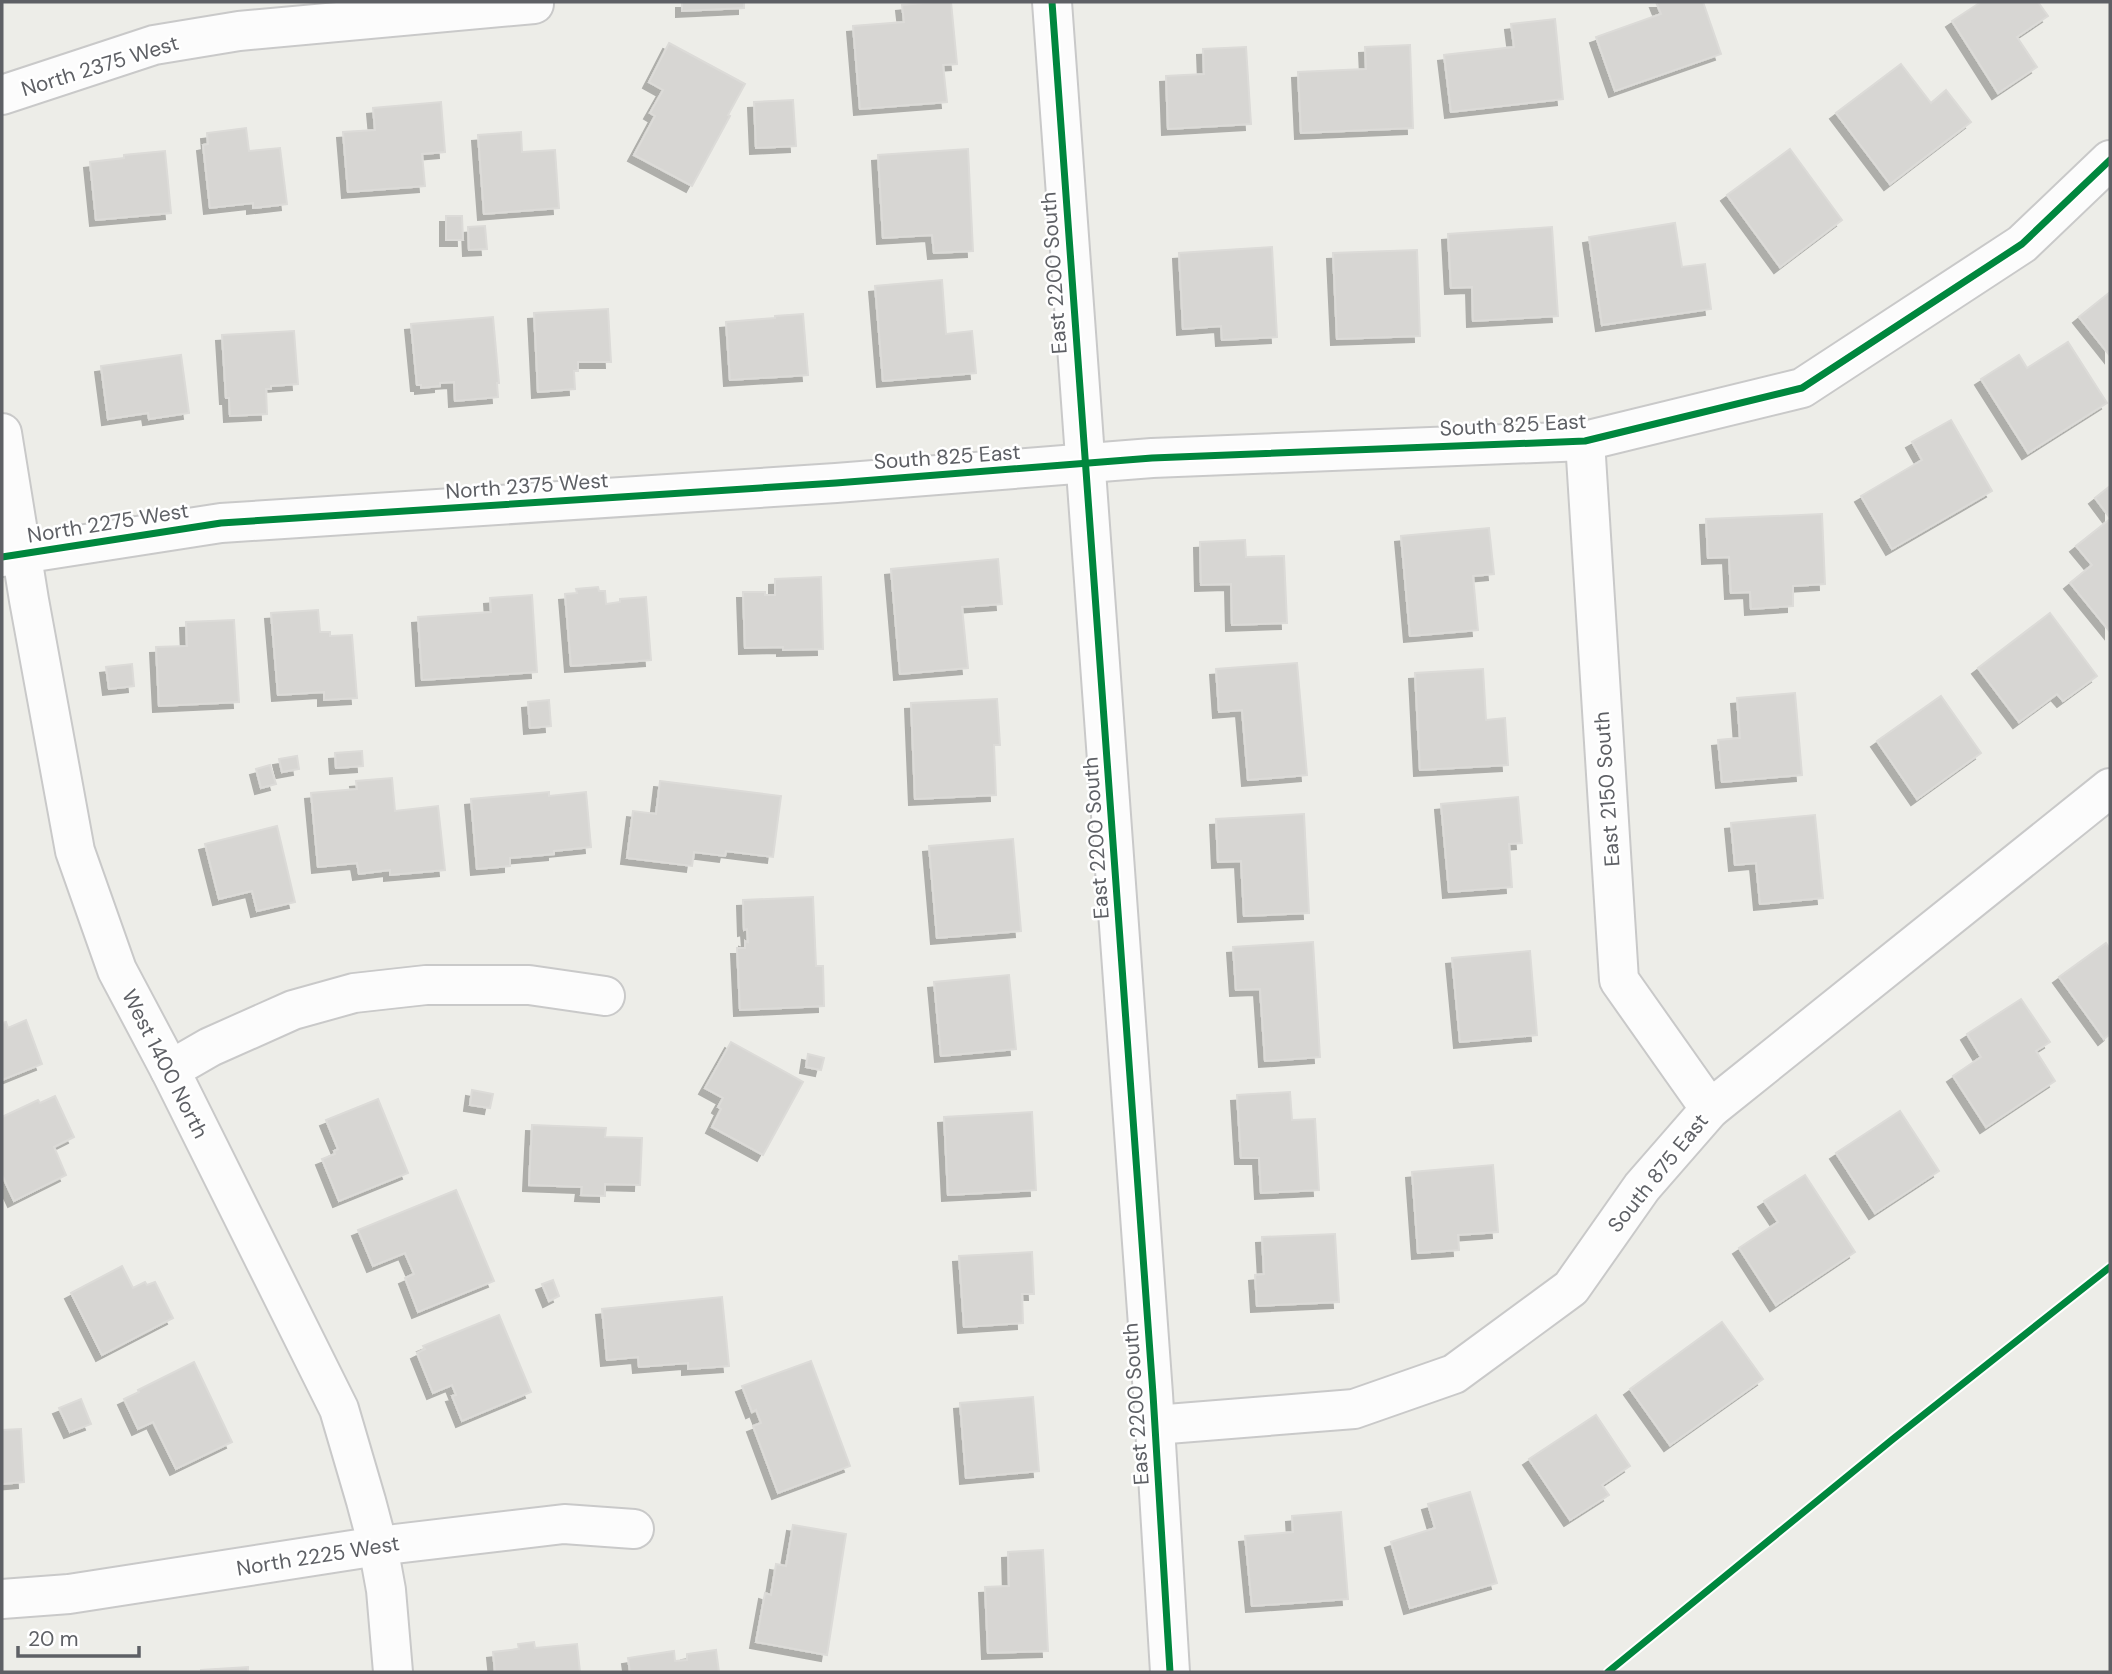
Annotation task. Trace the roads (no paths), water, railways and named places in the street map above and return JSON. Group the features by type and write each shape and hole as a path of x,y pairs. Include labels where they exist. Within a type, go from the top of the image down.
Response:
{"street":[{"name":"East 2200 South","path":"1052,2 1155,1425 1170,1672"},
{"name":"North 2375 West","path":"2,95 153,45 239,31 534,5"},
{"name":"South 825 East","path":"836,483 1152,458 1585,440 1802,388 2022,244 2110,160"},
{"name":"West 1400 North","path":"2,433 12,556 75,850 117,970 170,1070 339,1409 377,1546 386,1590 393,1672"},
{"name":"East 2150 South","path":"1585,440 1619,980 1710,1109"},
{"name":"North 2375 West","path":"220,523 836,483"},
{"name":"North 2275 West","path":"12,556 220,523"},
{"name":"South 875 East","path":"1155,1425 1354,1409 1454,1374 1571,1288 1642,1186 1710,1109 2110,788"},
{"path":"170,1070 210,1047 293,1010 354,993 426,985 529,985 605,996"},
{"name":"North 2225 West","path":"2,1599 69,1594 377,1546 564,1524 634,1529"}]}
